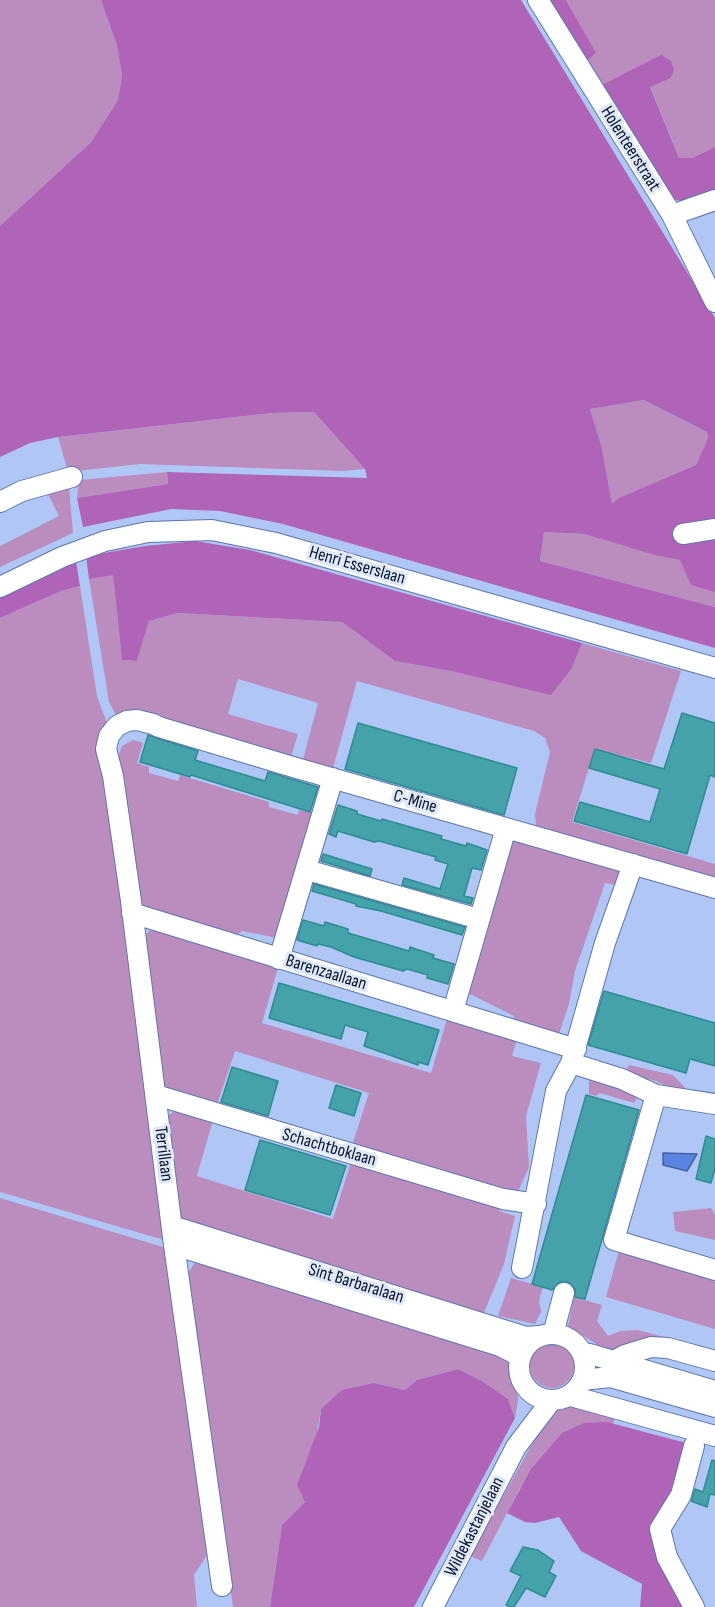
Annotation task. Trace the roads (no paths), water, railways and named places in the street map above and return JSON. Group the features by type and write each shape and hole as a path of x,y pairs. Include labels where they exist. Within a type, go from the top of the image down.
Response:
{"street":[{"name":"Holenteerstraat","path":"538,0 672,215 715,302"},
{"path":"672,215 715,200"},
{"path":"0,502 22,491 72,477"},
{"path":"683,534 715,529"},
{"name":"Henri Esserslaan","path":"0,587 62,557 105,541 148,532 212,530 276,543 715,668"},
{"name":"C-Mine","path":"117,726 127,721 137,720 153,723 159,727 715,888"},
{"name":"Terrillaan","path":"117,726 109,736 106,749 111,765 133,921 173,1235 222,1586"},
{"path":"111,765 119,743 133,730 159,727"},
{"path":"279,959 333,778"},
{"path":"453,1011 506,828"},
{"path":"522,1269 556,1091 573,1056 605,943 633,864"},
{"path":"307,870 479,919"},
{"name":"Barenzaallaan","path":"133,921 163,924 520,1032 656,1095 715,1104"},
{"path":"656,1095 614,1240 715,1270"},
{"name":"Schachtboklaan","path":"157,1104 184,1104 503,1199 536,1204"},
{"name":"Sint Barbaralaan","path":"173,1235 526,1337 546,1335"},
{"name":"Sint Barbaralaan","path":"173,1235 500,1346 520,1359"},
{"path":"546,1335 564,1293"},
{"path":"520,1359 528,1344 546,1335 571,1340 583,1354 586,1369 583,1380 610,1377 715,1407"},
{"path":"614,1361 651,1347 668,1348 715,1361"},
{"path":"583,1354 590,1354 715,1391"},
{"name":"Wildekastanjelaan","path":"433,1607 516,1447 527,1399 526,1388 519,1369 520,1359"},
{"name":"Wildekastanjelaan","path":"516,1447 561,1398 583,1380"},
{"path":"526,1388 534,1395 561,1398 715,1436"},
{"path":"694,1446 681,1495 660,1529 667,1557 694,1607"}],"water":[{"path":"663,1153 697,1154 687,1171 663,1165"}]}
